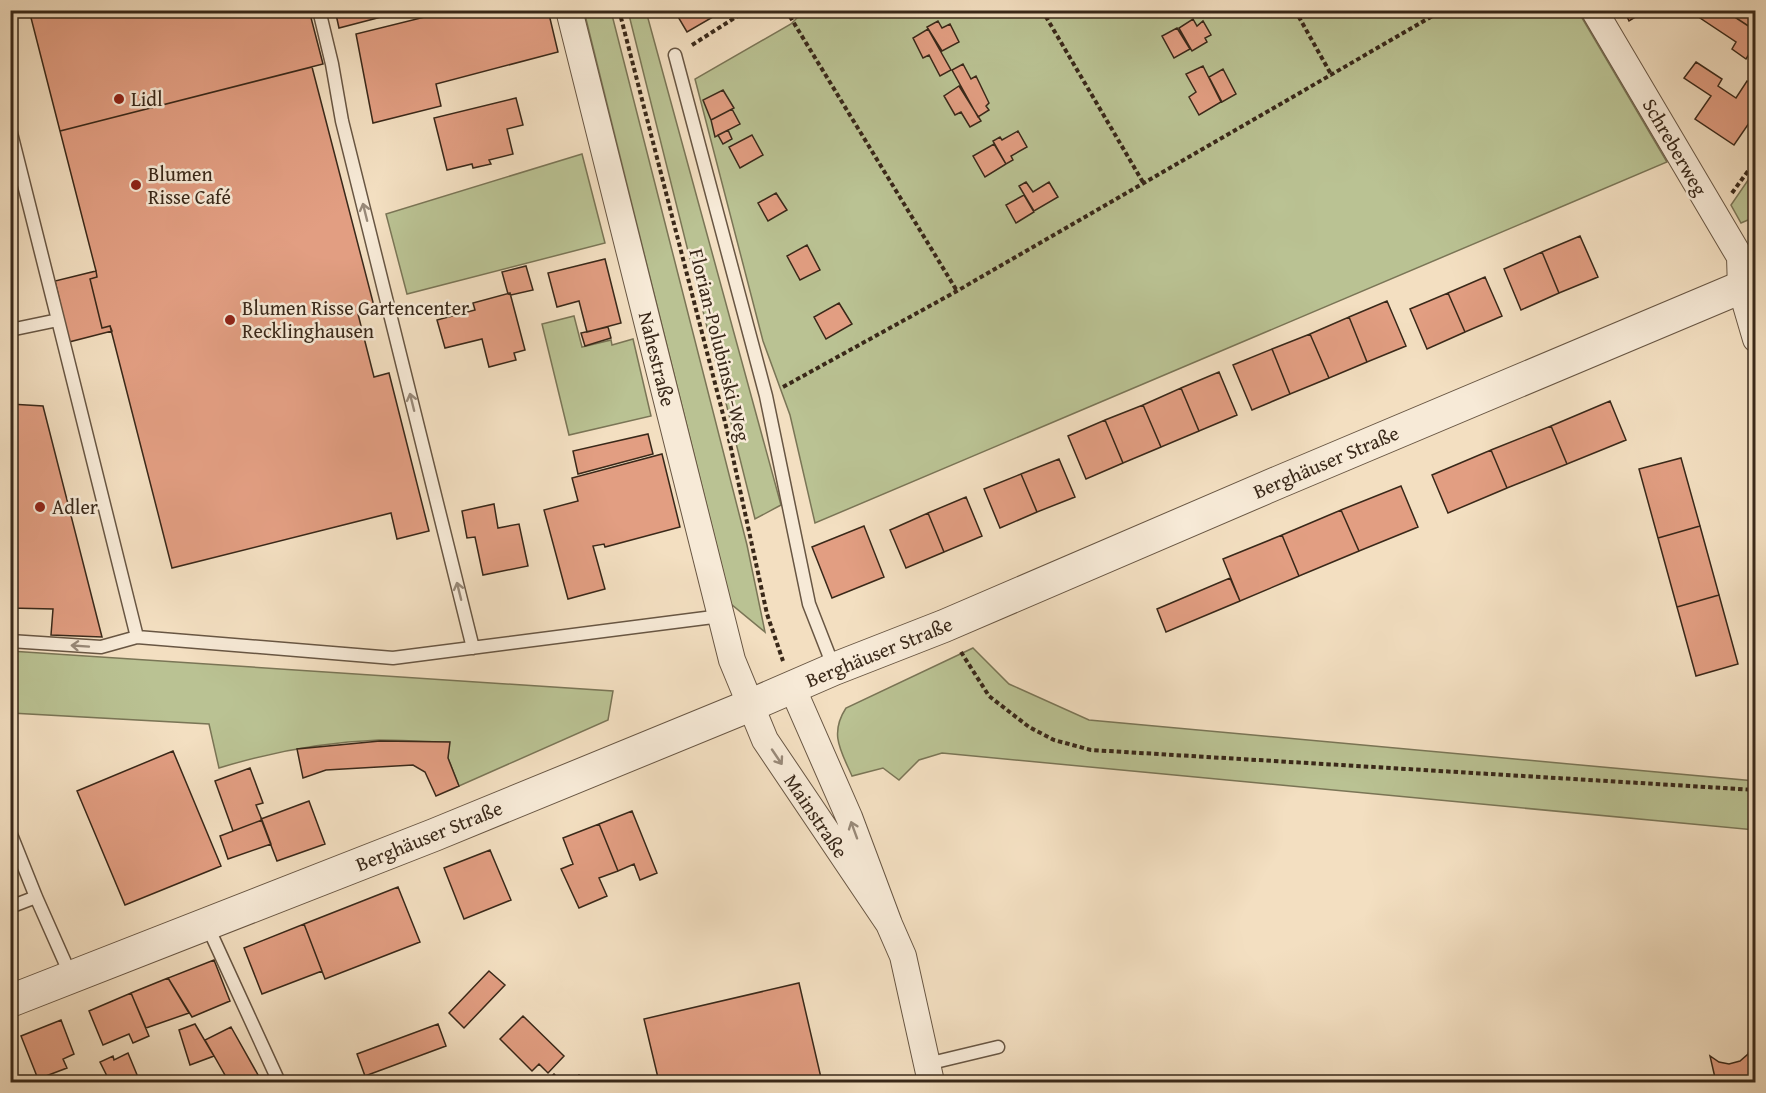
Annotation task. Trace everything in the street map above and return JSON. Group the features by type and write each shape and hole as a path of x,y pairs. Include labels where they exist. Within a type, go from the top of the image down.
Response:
{"street":[{"name":"Nahestraße","path":"569,10 732,660 751,705"},
{"name":"Schreberweg","path":"1594,10 1740,257 1748,285 1755,339"},
{"name":"Berghäuser Straße","path":"10,1001 434,835 834,669 944,626 1748,285"},
{"name":"Mainstraße","path":"792,687 849,817 903,956 929,1073"},
{"name":"Mainstraße","path":"751,705 765,740 889,924"}],"lane":[{"path":"319,10 345,132 473,648"},
{"path":"675,55 766,396 809,604 834,669"},
{"path":"10,129 137,637"},
{"path":"10,330 58,320"},
{"path":"10,641 101,647 137,637 393,658 721,616"},
{"path":"11,836 71,976"},
{"path":"10,907 36,897"},
{"path":"207,924 279,1083"},
{"path":"929,1073 998,1047"}],"path":[{"name":"Florian-Polubinski-Weg","path":"619,10 727,430 767,614 792,687"},
{"path":"675,55 747,10"},
{"path":"786,10 957,291"},
{"path":"1042,10 1144,184"},
{"path":"1295,10 1332,76"},
{"path":"766,396 957,291 1443,10"},
{"path":"1716,216 1755,160"},
{"path":"944,626 989,696 1029,727 1054,741 1091,750 1755,790"}],"green space":[{"path":"584,11 611,11 747,545 765,632 731,604"},
{"path":"628,11 646,11 781,505 755,519"},
{"path":"804,11 1578,11 1667,162 815,523 790,415 763,341 695,79 791,24"},
{"path":"582,154 605,243 407,294 386,214"},
{"path":"1755,170 1755,217 1741,223 1731,205"},
{"path":"574,316 582,347 611,340 612,345 633,339 651,416 569,435 542,324"},
{"path":"973,648 1009,684 1089,720 1755,781 1755,830 942,753 919,760 899,780 883,768 852,776 838,742 838,726 846,708"},
{"path":"10,651 613,691 608,720 459,786 448,758 449,742 379,740 339,743 258,757 219,768 209,724 11,713"}],"building":[{"name":"Lidl","path":"29,10 309,10 323,64 60,131"},
{"path":"335,10 408,10 339,28"},
{"path":"453,10 548,10 558,52 436,84 441,106 373,123 356,34"},
{"path":"674,10 725,10 687,32"},
{"path":"1624,10 1647,10 1629,21"},
{"path":"1688,10 1724,10 1756,31 1756,54 1751,51 1746,59 1732,49 1736,42"},
{"path":"1724,10 1756,10 1756,31"},
{"path":"1193,19 1197,26 1203,21 1211,35 1205,38 1207,42 1192,51 1179,28"},
{"path":"938,21 942,28 950,24 959,42 942,51 927,27"},
{"path":"1177,28 1190,49 1174,58 1162,36"},
{"path":"928,29 951,70 940,76 929,55 923,58 913,38"},
{"path":"1696,62 1722,79 1718,86 1736,98 1747,81 1756,87 1756,113 1734,145 1695,119 1711,96 1684,78"},
{"path":"963,64 971,79 976,76 989,103 986,106 989,110 978,117 952,70"},
{"path":"1203,66 1221,102 1199,115 1189,97 1196,92 1186,74"},
{"name":"Blumen Risse Gartencenter Recklinghausen","path":"312,67 375,310 358,314 374,377 389,373 429,531 397,539 391,513 172,568 110,326 102,328 90,279 97,277 96,271 60,131"},
{"path":"1223,69 1236,94 1222,102 1209,77"},
{"path":"959,86 981,121 970,127 961,112 955,115 944,96"},
{"path":"723,90 734,108 711,120 703,100"},
{"path":"516,98 523,125 507,129 513,154 489,160 491,164 473,168 472,164 447,170 434,118"},
{"path":"732,109 740,124 715,137 711,120"},
{"path":"728,130 732,139 723,144 718,135"},
{"path":"1018,131 1027,147 1011,156 1013,160 1006,164 993,141 1000,137 1002,140"},
{"path":"752,135 763,155 740,168 729,147"},
{"path":"994,144 1006,164 985,177 973,156"},
{"path":"1026,182 1033,192 1049,182 1058,197 1034,211 1019,186"},
{"path":"776,193 787,210 768,221 758,203"},
{"path":"1024,195 1034,212 1016,223 1006,205"},
{"path":"1580,236 1598,277 1559,293 1542,252"},
{"path":"807,245 820,270 800,280 787,256"},
{"path":"1542,252 1559,293 1521,310 1504,269"},
{"path":"605,259 621,323 587,332 579,301 557,307 548,273"},
{"path":"526,266 533,290 508,294 502,272"},
{"path":"96,271 97,277 90,279 102,328 110,326 112,331 69,342 55,281"},
{"path":"1485,277 1502,316 1465,332 1448,293"},
{"path":"510,293 525,350 514,353 516,360 489,367 482,339 445,348 437,320 475,310 473,303"},
{"path":"1448,293 1465,332 1427,349 1410,309"},
{"path":"1387,301 1406,346 1367,362 1349,317"},
{"path":"839,303 852,324 826,339 814,317"},
{"path":"1349,317 1367,362 1329,378 1310,334"},
{"path":"608,327 611,338 585,346 581,333"},
{"path":"1310,334 1329,378 1290,394 1272,349"},
{"path":"1272,349 1290,394 1252,410 1233,365"},
{"path":"1219,372 1237,415 1199,431 1181,388"},
{"path":"1181,388 1199,431 1161,447 1143,405"},
{"path":"1610,401 1626,440 1567,464 1551,426"},
{"name":"Adler","path":"10,404 43,406 102,637 51,635 53,609 10,608"},
{"path":"1143,405 1161,447 1123,463 1105,420"},
{"path":"1105,420 1123,463 1086,479 1068,436"},
{"path":"1551,426 1567,464 1507,488 1491,450"},
{"path":"648,434 653,454 578,474 573,451"},
{"path":"1491,450 1507,488 1448,513 1432,475"},
{"path":"662,454 680,527 605,547 604,544 593,546 605,589 568,599 544,510 578,501 572,478"},
{"path":"1681,458 1700,526 1658,538 1639,469"},
{"path":"1059,459 1075,497 1037,512 1021,474"},
{"path":"1021,474 1037,512 1000,528 984,489"},
{"path":"1401,486 1418,527 1359,551 1341,510"},
{"path":"966,497 982,536 944,552 928,513"},
{"path":"494,504 498,528 519,524 528,566 483,575 475,537 467,538 462,511"},
{"path":"1341,510 1359,551 1299,576 1282,535"},
{"path":"928,513 944,552 906,568 890,530"},
{"path":"864,526 884,577 832,598 812,547"},
{"path":"1700,526 1719,595 1677,607 1658,538"},
{"path":"1282,535 1299,576 1240,601 1223,559"},
{"path":"1230,578 1240,601 1166,632 1157,609"},
{"path":"1719,595 1738,664 1696,676 1677,607"},
{"path":"380,741 450,742 448,758 459,786 436,796 425,772 413,765 326,770 303,778 297,749"},
{"path":"173,751 221,866 125,905 77,791"},
{"path":"250,768 263,803 256,805 262,820 233,831 215,781"},
{"path":"309,801 325,844 277,861 261,819"},
{"path":"632,811 657,873 640,880 634,864 618,871 599,824"},
{"path":"262,820 271,844 228,859 220,836"},
{"path":"599,824 618,871 599,878 607,896 579,908 561,869 573,864 563,838"},
{"path":"490,850 511,900 464,919 444,868"},
{"path":"398,887 420,942 325,979 304,924"},
{"path":"304,924 322,971 262,994 244,948"},
{"path":"214,960 230,1001 192,1017 168,978"},
{"path":"489,971 505,985 464,1028 449,1013"},
{"path":"168,978 189,1013 146,1028 131,993"},
{"path":"799,983 822,1082 659,1082 644,1019"},
{"path":"131,993 149,1036 133,1043 129,1034 103,1045 89,1011"},
{"path":"523,1016 564,1056 548,1073 539,1064 532,1071 500,1039"},
{"path":"61,1020 74,1054 63,1059 67,1068 38,1079 21,1036"},
{"path":"195,1024 214,1056 190,1065 179,1030"},
{"path":"438,1024 446,1046 365,1076 357,1054"},
{"path":"231,1027 262,1082 229,1082 205,1040"},
{"path":"1751,1044 1756,1063 1756,1082 1716,1082 1710,1056 1719,1062 1729,1064 1740,1061 1748,1054"},
{"path":"128,1053 140,1082 110,1082 100,1062 113,1056 114,1060"},
{"path":"554,1074 562,1082 545,1082"},
{"path":"579,1075 586,1082 572,1082"}],"place":[{"name":"Lidl","path":"119,99"},
{"name":"Blumen Risse Café","path":"136,185"},
{"name":"Blumen Risse Gartencenter Recklinghausen","path":"230,320"},
{"name":"Adler","path":"40,507"}]}
